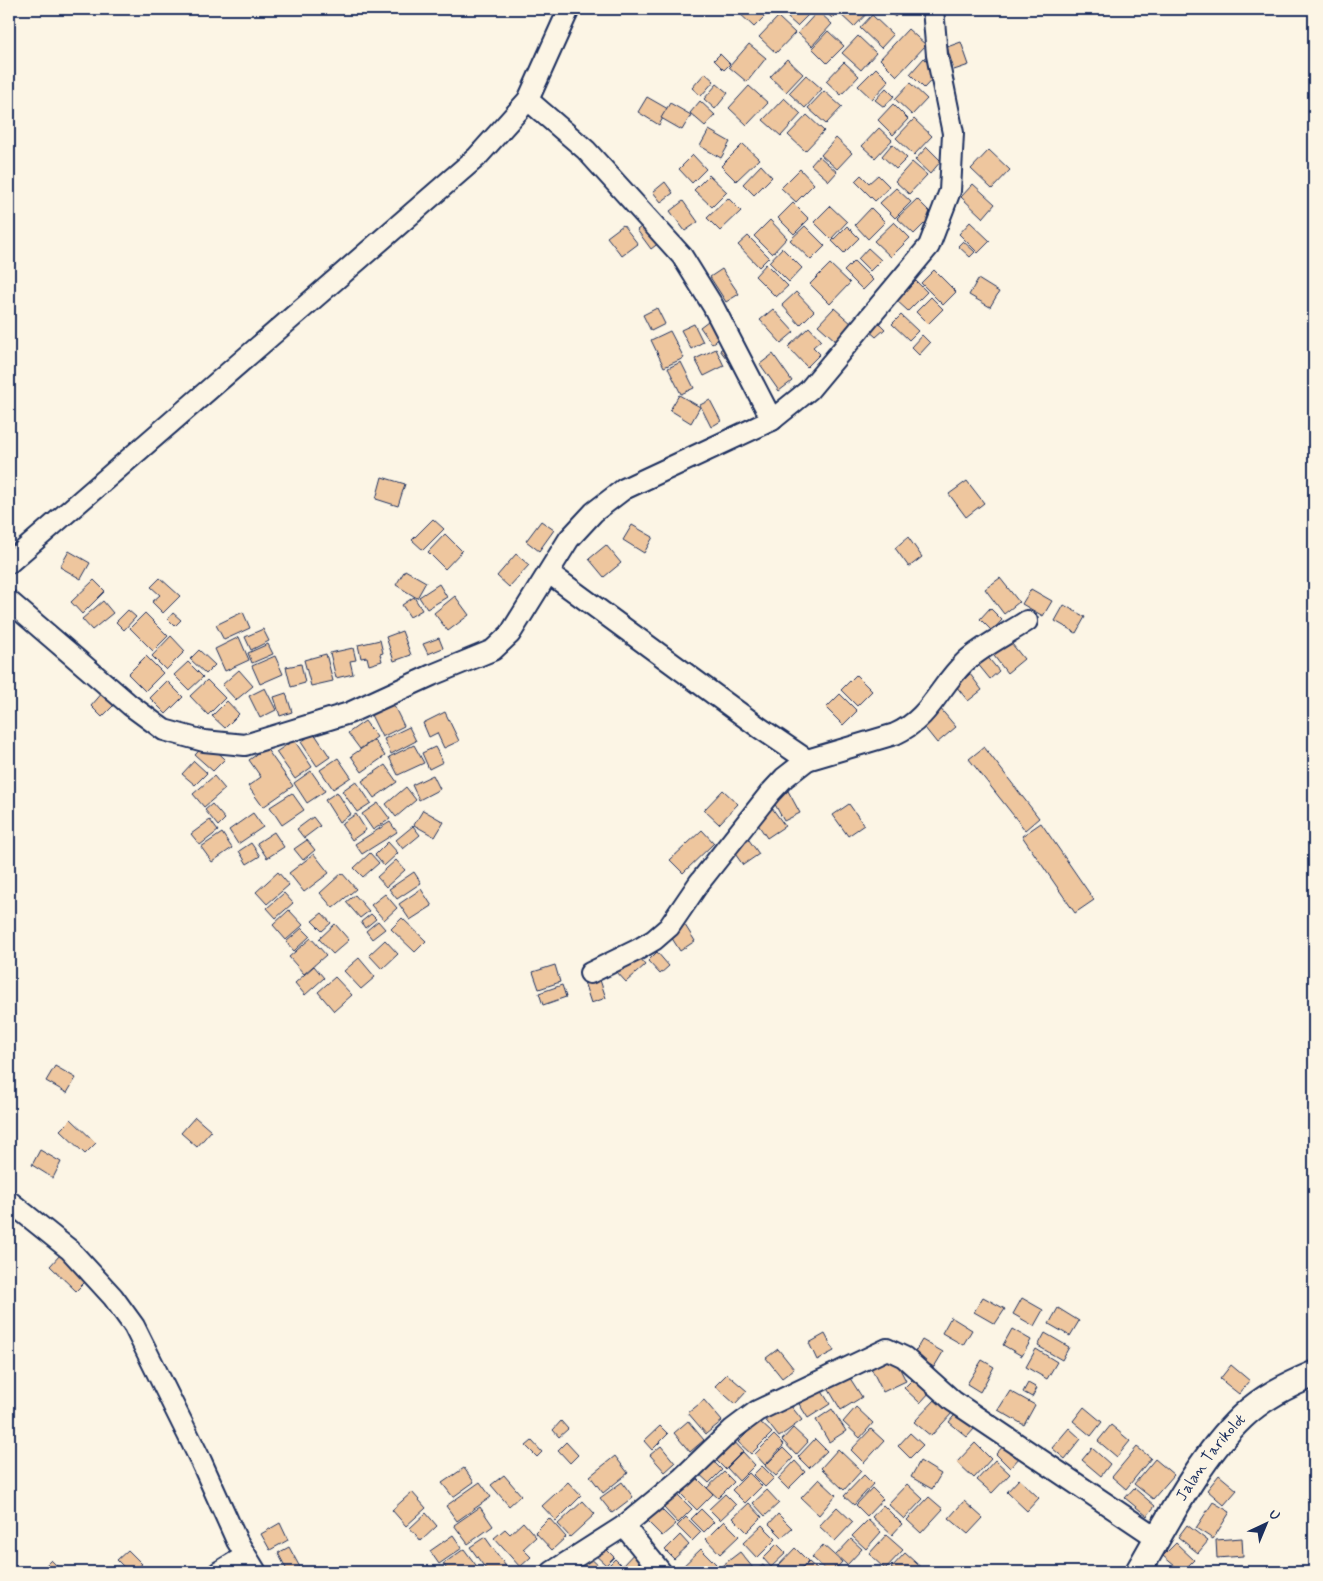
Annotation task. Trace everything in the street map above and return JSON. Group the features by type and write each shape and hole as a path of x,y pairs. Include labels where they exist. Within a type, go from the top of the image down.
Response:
{"street":[{"path":"9,563 477,157 528,100 570,9"},
{"path":"9,601 130,705 164,730 204,741 245,745 349,713 432,675 493,650 510,634 569,539 594,512 624,489 772,420 809,390 929,246 950,192 953,133 937,55 933,9"},
{"path":"528,100 586,150 682,256 717,314 772,420"},
{"path":"549,573 760,728 807,760"},
{"path":"590,973 637,950 654,940 669,927 699,883 784,778 807,760 895,734 908,728 927,711 948,679 968,660 1027,621"},
{"path":"9,1201 70,1250 113,1297 134,1326 250,1564 219,1572"},
{"path":"552,1572 624,1526 682,1478 733,1429 757,1411 887,1349 904,1357 936,1388 953,1401 1157,1538"},
{"name":"Jalan Tarikolot","path":"1138,1572 1202,1467 1242,1417 1280,1389 1314,1374"},
{"path":"624,1526 661,1572"}],"building":[{"path":"737,9 772,9 754,27"},
{"path":"778,9 808,9 811,12 797,26"},
{"path":"822,9 840,9 832,18"},
{"path":"844,9 871,9 854,27 839,13"},
{"path":"886,9 903,9 895,17"},
{"path":"818,11 832,24 812,46 798,33"},
{"path":"872,15 893,35 881,48 860,28"},
{"path":"778,17 795,33 776,53 759,37"},
{"path":"908,29 926,45 897,76 880,59"},
{"path":"828,31 844,46 827,63 812,48"},
{"path":"858,36 876,53 861,70 842,53"},
{"path":"961,42 969,65 954,70 947,47"},
{"path":"749,44 766,58 747,82 729,67"},
{"path":"720,54 730,64 724,70 714,60"},
{"path":"924,58 939,72 924,88 910,74"},
{"path":"787,59 803,74 786,92 770,77"},
{"path":"844,62 859,76 841,95 826,81"},
{"path":"876,68 889,81 872,99 858,86"},
{"path":"705,73 714,81 701,96 692,88"},
{"path":"806,75 822,89 805,108 789,93"},
{"path":"910,83 927,99 912,115 895,99"},
{"path":"717,84 728,93 715,109 704,99"},
{"path":"749,86 768,103 747,125 729,108"},
{"path":"886,88 894,96 884,107 875,100"},
{"path":"824,91 842,107 826,124 808,108"},
{"path":"647,97 668,109 659,125 638,112"},
{"path":"784,98 801,114 781,136 763,120"},
{"path":"700,101 715,115 705,126 690,113"},
{"path":"670,103 691,115 682,130 661,118"},
{"path":"893,104 908,119 893,135 878,120"},
{"path":"807,115 824,131 805,151 788,135"},
{"path":"914,119 932,136 914,155 896,138"},
{"path":"879,128 892,140 875,158 862,146"},
{"path":"709,130 730,142 721,158 700,146"},
{"path":"836,138 852,153 837,169 821,155"},
{"path":"743,144 759,159 736,181 721,166"},
{"path":"892,144 907,158 896,169 882,156"},
{"path":"927,147 941,161 930,174 915,160"},
{"path":"989,150 1010,170 992,189 971,169"},
{"path":"693,155 706,169 692,183 679,169"},
{"path":"819,156 837,172 829,181 811,165"},
{"path":"912,162 927,175 909,194 895,181"},
{"path":"761,165 772,177 754,195 743,184"},
{"path":"800,169 814,184 796,202 781,188"},
{"path":"709,175 727,192 712,207 694,190"},
{"path":"861,175 869,183 878,175 890,187 875,201 855,181"},
{"path":"665,182 673,193 661,202 653,192"},
{"path":"973,184 995,204 983,218 961,197"},
{"path":"896,188 911,202 895,218 880,203"},
{"path":"728,198 741,211 720,231 707,218"},
{"path":"917,199 933,215 914,234 897,218"},
{"path":"683,201 698,222 685,231 670,211"},
{"path":"793,203 809,219 794,234 778,218"},
{"path":"830,206 847,222 831,239 814,222"},
{"path":"871,208 885,222 868,239 855,225"},
{"path":"770,220 787,238 772,254 754,236"},
{"path":"649,221 664,239 651,249 637,230"},
{"path":"894,222 910,238 891,257 874,241"},
{"path":"970,222 990,241 978,253 959,234"},
{"path":"623,225 638,244 622,256 607,237"},
{"path":"805,226 825,246 811,260 790,240"},
{"path":"847,226 859,238 844,253 832,241"},
{"path":"748,236 769,257 759,267 738,245"},
{"path":"963,241 975,252 970,257 958,246"},
{"path":"782,248 802,268 789,282 769,262"},
{"path":"868,248 881,260 870,271 858,259"},
{"path":"854,261 873,280 863,290 844,271"},
{"path":"766,264 788,286 776,297 755,276"},
{"path":"830,264 850,283 830,304 810,284"},
{"path":"722,269 739,294 726,302 710,277"},
{"path":"934,270 956,292 943,305 921,283"},
{"path":"978,279 999,292 990,307 969,295"},
{"path":"916,281 927,292 908,311 896,300"},
{"path":"796,292 814,311 800,325 782,305"},
{"path":"931,297 943,309 928,324 916,312"},
{"path":"657,308 665,324 651,331 643,315"},
{"path":"834,308 852,324 836,341 818,325"},
{"path":"773,309 794,332 781,343 760,320"},
{"path":"901,315 918,331 909,340 892,324"},
{"path":"712,318 724,335 712,344 700,327"},
{"path":"876,320 885,329 876,337 867,329"},
{"path":"694,324 703,342 691,349 681,330"},
{"path":"809,327 821,340 813,347 820,354 807,367 788,347"},
{"path":"670,331 684,358 664,367 651,340"},
{"path":"922,335 930,343 919,355 911,347"},
{"path":"727,345 735,357 729,362 720,350"},
{"path":"716,349 724,366 704,376 695,359"},
{"path":"773,354 792,381 779,391 760,364"},
{"path":"681,362 694,388 681,394 668,368"},
{"path":"679,395 700,407 691,423 670,410"},
{"path":"710,400 721,421 711,427 700,405"},
{"path":"382,477 405,484 398,506 376,499"},
{"path":"967,481 984,503 966,517 949,494"},
{"path":"433,519 444,529 423,550 412,540"},
{"path":"541,521 554,530 539,551 526,541"},
{"path":"632,525 653,537 644,553 623,540"},
{"path":"445,534 462,551 445,569 428,552"},
{"path":"908,537 922,557 909,567 895,548"},
{"path":"606,545 621,563 604,577 589,559"},
{"path":"69,551 90,563 81,579 60,567"},
{"path":"516,554 529,565 509,587 497,576"},
{"path":"405,570 426,582 417,598 396,585"},
{"path":"160,578 180,596 163,613 152,602 160,595 151,587"},
{"path":"1000,578 1019,602 1004,614 985,589"},
{"path":"94,580 105,591 82,614 71,602"},
{"path":"439,584 447,597 427,609 419,597"},
{"path":"1031,589 1052,601 1043,616 1022,604"},
{"path":"455,596 469,615 448,631 434,613"},
{"path":"414,597 422,610 410,617 402,605"},
{"path":"103,601 113,613 92,630 82,619"},
{"path":"1064,605 1085,617 1076,633 1055,621"},
{"path":"990,608 1002,620 992,631 980,619"},
{"path":"128,610 136,617 124,630 116,622"},
{"path":"243,612 250,628 224,640 216,625"},
{"path":"145,613 168,636 153,651 130,628"},
{"path":"173,613 181,620 175,626 168,619"},
{"path":"263,629 269,641 251,650 245,637"},
{"path":"402,631 411,655 394,661 386,637"},
{"path":"171,636 185,651 166,670 152,656"},
{"path":"239,637 249,660 225,671 215,649"},
{"path":"439,638 443,648 428,654 423,644"},
{"path":"1008,639 1024,659 1007,673 991,652"},
{"path":"380,640 383,653 380,654 382,661 369,665 367,657 361,658 358,645"},
{"path":"268,644 273,654 252,663 248,653"},
{"path":"353,648 356,660 350,661 353,674 336,678 330,653"},
{"path":"199,650 215,665 206,674 190,659"},
{"path":"326,654 333,681 311,686 304,660"},
{"path":"986,655 999,671 990,679 977,663"},
{"path":"146,656 163,673 145,691 128,674"},
{"path":"275,656 283,674 260,684 252,666"},
{"path":"188,662 203,677 189,690 174,675"},
{"path":"301,664 305,683 291,687 286,667"},
{"path":"239,670 253,686 236,700 222,685"},
{"path":"970,674 982,690 968,701 956,686"},
{"path":"856,675 872,691 857,706 841,690"},
{"path":"207,680 225,698 208,715 190,696"},
{"path":"167,681 183,697 166,714 150,698"},
{"path":"265,688 276,710 260,718 249,696"},
{"path":"104,691 116,703 102,717 91,706"},
{"path":"286,693 292,712 280,716 274,697"},
{"path":"840,694 857,711 843,725 826,708"},
{"path":"391,700 404,726 382,737 369,711"},
{"path":"227,701 239,714 225,728 212,716"},
{"path":"939,707 956,727 937,743 921,723"},
{"path":"445,712 459,741 444,748 437,733 429,737 423,723"},
{"path":"365,721 377,737 360,749 348,733"},
{"path":"409,727 416,741 391,754 384,739"},
{"path":"314,733 330,757 317,766 301,742"},
{"path":"294,740 312,767 295,779 276,752"},
{"path":"374,740 385,756 362,772 351,756"},
{"path":"207,742 225,759 213,771 195,755"},
{"path":"414,745 424,763 398,775 389,757"},
{"path":"435,747 443,762 429,769 422,753"},
{"path":"984,747 1039,818 1025,830 969,759"},
{"path":"266,748 293,786 263,807 248,786 261,777 249,760"},
{"path":"338,758 351,777 333,789 320,770"},
{"path":"194,761 207,773 195,785 182,774"},
{"path":"385,765 397,782 374,798 362,781"},
{"path":"311,771 325,791 307,803 294,783"},
{"path":"433,775 440,789 419,800 412,785"},
{"path":"214,776 225,789 204,807 193,794"},
{"path":"356,781 371,803 357,812 342,791"},
{"path":"406,787 416,800 396,817 386,804"},
{"path":"787,789 800,813 784,821 771,797"},
{"path":"723,790 738,804 719,824 704,810"},
{"path":"337,792 351,814 339,822 325,800"},
{"path":"292,793 304,810 282,825 270,807"},
{"path":"378,803 390,819 373,830 362,814"},
{"path":"212,804 225,819 218,826 205,810"},
{"path":"849,804 864,825 848,836 833,815"},
{"path":"772,808 785,826 767,838 755,820"},
{"path":"423,810 444,822 435,837 414,825"},
{"path":"253,813 263,827 238,844 229,830"},
{"path":"356,814 366,830 352,840 341,824"},
{"path":"313,817 320,826 304,838 297,829"},
{"path":"210,820 218,831 200,845 191,834"},
{"path":"390,822 397,832 362,854 355,844"},
{"path":"1041,823 1094,900 1075,913 1022,836"},
{"path":"413,826 420,835 403,849 396,840"},
{"path":"702,830 714,843 683,873 670,860"},
{"path":"274,832 284,847 267,858 257,843"},
{"path":"222,833 232,848 212,862 201,847"},
{"path":"307,840 315,850 303,860 294,849"},
{"path":"749,840 759,854 743,865 733,851"},
{"path":"388,842 398,853 384,866 375,855"},
{"path":"251,843 260,856 247,864 239,851"},
{"path":"370,853 379,863 363,877 354,868"},
{"path":"314,854 329,873 304,892 289,873"},
{"path":"396,860 405,870 386,887 377,877"},
{"path":"278,872 289,885 267,904 256,892"},
{"path":"414,872 421,883 397,899 389,889"},
{"path":"342,873 356,889 333,908 320,893"},
{"path":"421,889 432,906 410,920 399,904"},
{"path":"284,893 293,903 276,918 267,908"},
{"path":"385,894 397,908 384,920 371,905"},
{"path":"355,895 369,911 360,918 346,902"},
{"path":"289,910 303,925 286,940 273,925"},
{"path":"322,913 331,923 322,931 312,921"},
{"path":"371,914 376,919 365,928 361,922"},
{"path":"402,918 426,941 415,952 391,929"},
{"path":"378,921 385,929 372,939 366,931"},
{"path":"683,922 695,941 680,951 668,932"},
{"path":"335,924 349,940 333,954 319,939"},
{"path":"302,928 310,936 294,951 286,942"},
{"path":"311,938 326,955 304,974 289,957"},
{"path":"385,940 398,954 382,969 369,955"},
{"path":"634,952 645,965 626,982 615,970"},
{"path":"657,952 669,966 660,974 648,961"},
{"path":"359,958 375,977 361,989 344,971"},
{"path":"555,965 560,982 539,989 533,972"},
{"path":"314,966 324,978 305,995 295,983"},
{"path":"335,977 352,995 334,1011 318,992"},
{"path":"599,977 606,998 591,1003 584,982"},
{"path":"562,985 566,997 543,1005 539,993"},
{"path":"55,1066 76,1078 67,1093 46,1081"},
{"path":"195,1117 211,1131 197,1147 181,1133"},
{"path":"71,1119 96,1143 85,1154 60,1130"},
{"path":"40,1150 61,1162 53,1178 32,1165"},
{"path":"60,1255 87,1280 76,1291 50,1266"},
{"path":"983,1297 1005,1309 995,1324 974,1312"},
{"path":"1022,1298 1043,1310 1034,1326 1013,1314"},
{"path":"1058,1308 1079,1321 1070,1336 1049,1324"},
{"path":"951,1317 972,1330 963,1345 942,1333"},
{"path":"1012,1329 1031,1340 1022,1356 1003,1345"},
{"path":"1045,1333 1069,1347 1062,1360 1038,1346"},
{"path":"825,1334 834,1351 817,1360 809,1343"},
{"path":"922,1340 943,1352 934,1367 913,1355"},
{"path":"778,1349 794,1369 782,1378 766,1358"},
{"path":"1036,1349 1057,1362 1047,1379 1026,1367"},
{"path":"892,1353 906,1381 883,1392 869,1364"},
{"path":"982,1360 994,1367 980,1392 967,1384"},
{"path":"1231,1365 1250,1381 1239,1394 1220,1379"},
{"path":"846,1372 862,1397 841,1410 826,1385"},
{"path":"727,1374 747,1391 735,1404 715,1386"},
{"path":"915,1377 931,1391 920,1403 904,1388"},
{"path":"816,1382 830,1404 808,1418 794,1396"},
{"path":"1028,1383 1037,1388 1032,1397 1023,1392"},
{"path":"1010,1391 1035,1405 1024,1425 998,1410"},
{"path":"937,1398 953,1412 931,1436 914,1422"},
{"path":"704,1400 722,1421 706,1434 688,1413"},
{"path":"787,1401 802,1420 779,1437 764,1418"},
{"path":"856,1407 873,1423 860,1438 843,1422"},
{"path":"1084,1407 1102,1422 1091,1436 1073,1421"},
{"path":"832,1409 846,1431 829,1442 816,1420"},
{"path":"957,1412 975,1428 967,1437 949,1422"},
{"path":"561,1421 568,1429 559,1437 553,1430"},
{"path":"688,1421 704,1440 690,1452 674,1433"},
{"path":"759,1421 772,1433 751,1454 738,1442"},
{"path":"1111,1425 1130,1441 1117,1457 1098,1441"},
{"path":"660,1426 668,1434 652,1450 644,1441"},
{"path":"793,1428 808,1442 796,1455 782,1440"},
{"path":"1069,1428 1081,1439 1065,1459 1052,1448"},
{"path":"871,1429 884,1441 864,1463 851,1450"},
{"path":"910,1433 923,1445 910,1458 898,1446"},
{"path":"774,1435 784,1445 765,1465 755,1454"},
{"path":"732,1439 743,1451 725,1469 713,1457"},
{"path":"815,1439 827,1451 809,1468 798,1457"},
{"path":"532,1441 542,1452 537,1457 526,1446"},
{"path":"566,1442 578,1455 570,1463 558,1450"},
{"path":"975,1443 991,1459 974,1478 957,1462"},
{"path":"1006,1443 1021,1456 1010,1468 996,1454"},
{"path":"661,1446 675,1463 665,1472 650,1455"},
{"path":"1137,1447 1151,1458 1126,1489 1112,1477"},
{"path":"783,1448 793,1458 776,1476 765,1466"},
{"path":"1092,1448 1110,1464 1101,1476 1082,1460"},
{"path":"838,1449 861,1471 844,1490 821,1468"},
{"path":"743,1452 755,1465 739,1481 727,1468"},
{"path":"615,1456 628,1473 603,1493 590,1476"},
{"path":"710,1458 722,1470 709,1483 696,1471"},
{"path":"1155,1459 1174,1475 1153,1499 1134,1484"},
{"path":"995,1460 1010,1474 992,1493 977,1480"},
{"path":"795,1461 805,1472 788,1489 778,1479"},
{"path":"920,1461 941,1474 932,1489 911,1477"},
{"path":"762,1466 774,1478 765,1487 753,1475"},
{"path":"464,1468 474,1482 453,1497 442,1483"},
{"path":"724,1472 734,1482 718,1498 707,1488"},
{"path":"749,1473 762,1486 745,1503 732,1490"},
{"path":"504,1475 521,1495 509,1506 491,1485"},
{"path":"864,1475 873,1484 854,1505 844,1496"},
{"path":"1219,1475 1237,1490 1224,1505 1207,1490"},
{"path":"697,1478 713,1494 697,1510 681,1494"},
{"path":"819,1479 836,1495 819,1515 801,1498"},
{"path":"1019,1479 1039,1498 1027,1511 1007,1492"},
{"path":"480,1482 491,1497 457,1521 446,1506"},
{"path":"568,1482 581,1496 556,1521 542,1506"},
{"path":"622,1482 633,1497 612,1513 600,1498"},
{"path":"907,1484 923,1499 904,1519 888,1504"},
{"path":"872,1488 883,1499 867,1516 856,1505"},
{"path":"1134,1488 1155,1506 1147,1516 1125,1498"},
{"path":"767,1490 779,1503 765,1516 753,1503"},
{"path":"412,1492 426,1508 406,1526 392,1510"},
{"path":"677,1494 692,1509 678,1523 664,1508"},
{"path":"725,1494 736,1505 720,1520 709,1509"},
{"path":"929,1497 943,1509 921,1533 907,1520"},
{"path":"583,1501 595,1514 570,1537 558,1524"},
{"path":"964,1501 983,1518 968,1534 949,1518"},
{"path":"1213,1502 1230,1512 1213,1539 1196,1528"},
{"path":"749,1503 762,1517 747,1532 733,1518"},
{"path":"883,1505 902,1524 892,1535 872,1517"},
{"path":"480,1507 493,1526 468,1544 454,1525"},
{"path":"659,1507 676,1524 662,1536 646,1520"},
{"path":"837,1507 853,1522 835,1541 819,1526"},
{"path":"701,1509 714,1522 704,1532 691,1519"},
{"path":"426,1513 437,1526 421,1541 410,1528"},
{"path":"778,1514 792,1528 782,1537 769,1524"},
{"path":"686,1517 701,1532 692,1541 677,1526"},
{"path":"549,1518 566,1537 552,1550 535,1532"},
{"path":"868,1520 881,1532 866,1549 852,1536"},
{"path":"724,1521 739,1536 720,1554 706,1539"},
{"path":"523,1522 536,1537 523,1549 531,1557 520,1567 494,1538 505,1529 510,1534"},
{"path":"280,1523 288,1540 270,1550 261,1534"},
{"path":"762,1525 776,1539 757,1558 743,1543"},
{"path":"1187,1525 1208,1541 1198,1553 1178,1537"},
{"path":"453,1535 462,1548 439,1564 430,1551"},
{"path":"680,1535 689,1545 674,1559 665,1550"},
{"path":"886,1535 903,1550 885,1569 869,1554"},
{"path":"485,1537 510,1572 488,1572 470,1547"},
{"path":"1242,1538 1243,1556 1217,1558 1216,1540"},
{"path":"851,1539 862,1549 847,1565 836,1555"},
{"path":"1176,1543 1194,1560 1182,1572 1163,1556"},
{"path":"777,1544 786,1553 771,1567 763,1558"},
{"path":"602,1545 614,1557 606,1565 593,1553"},
{"path":"823,1545 842,1562 833,1572 828,1572 812,1557"},
{"path":"289,1547 302,1571 288,1572 278,1553"},
{"path":"795,1548 808,1561 797,1572 784,1572 778,1566"},
{"path":"464,1549 481,1572 449,1572 443,1564"},
{"path":"701,1549 716,1564 707,1572 683,1572 680,1569"},
{"path":"128,1550 142,1564 133,1572 129,1572 117,1560"},
{"path":"637,1550 654,1566 648,1572 629,1572 622,1566"},
{"path":"740,1552 753,1568 747,1572 722,1572 719,1568"},
{"path":"905,1553 926,1572 896,1572 891,1568"},
{"path":"587,1555 601,1568 597,1572 573,1572 572,1571"},
{"path":"615,1559 628,1572 609,1572 605,1569"},
{"path":"51,1560 63,1572 39,1572"},
{"path":"809,1562 820,1572 805,1572 802,1569"},
{"path":"763,1565 769,1572 754,1572"}]}
